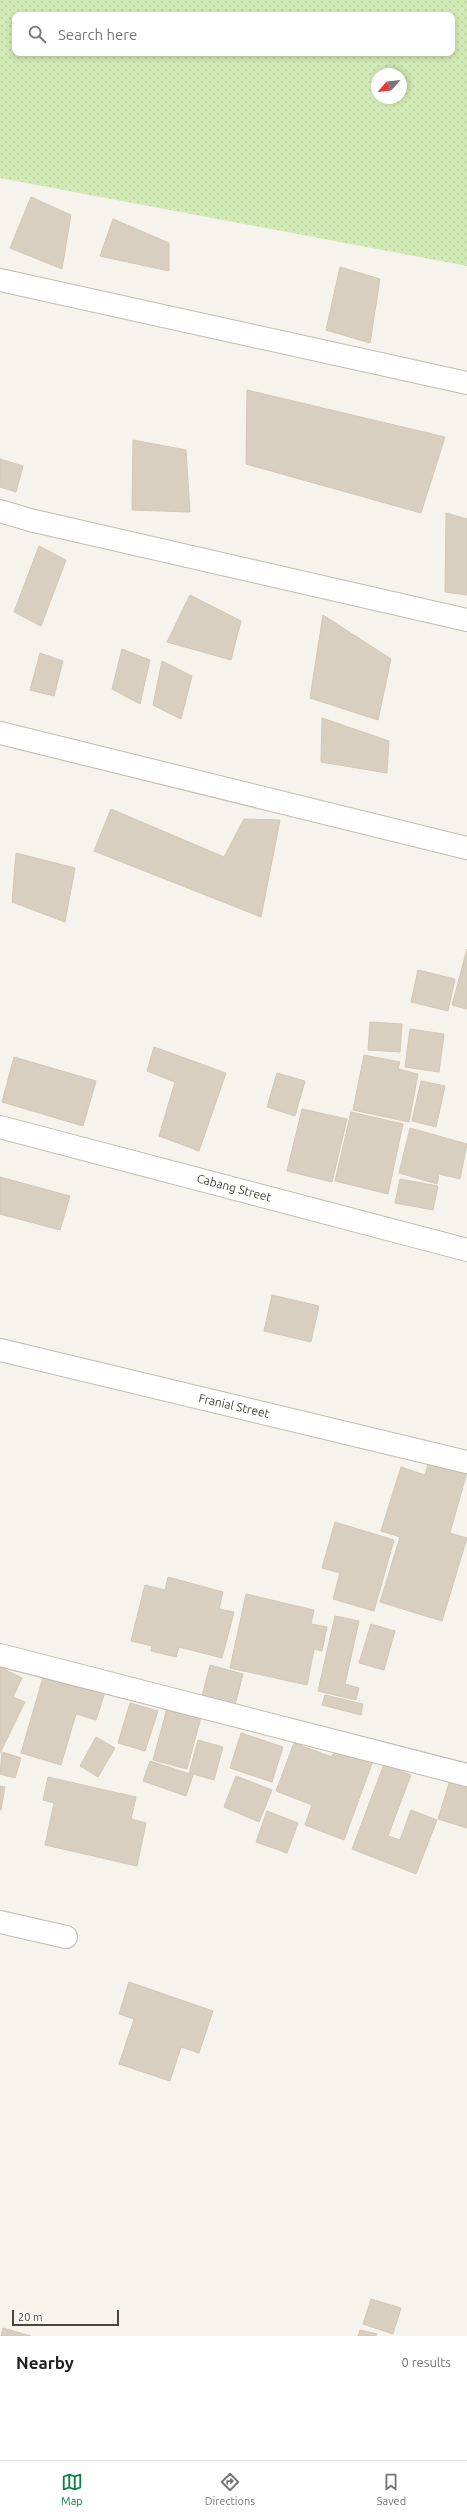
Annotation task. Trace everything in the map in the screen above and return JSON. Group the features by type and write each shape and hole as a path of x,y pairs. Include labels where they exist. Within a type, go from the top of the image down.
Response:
{"street":[{"path":"0,280 467,383"},
{"path":"0,511 30,520 467,620"},
{"path":"0,733 467,848"},
{"name":"Cabang Street","path":"0,1126 467,1250"},
{"name":"Franial Street","path":"0,1350 467,1462"},
{"path":"0,1656 467,1775"},
{"path":"0,1922 66,1937"}],"green space":[{"path":"0,0 467,0 467,266 0,178"}],"building":[{"path":"31,197 71,215 62,269 10,248"},
{"path":"113,219 169,243 169,271 100,256"},
{"path":"340,267 380,279 370,343 326,330"},
{"path":"247,390 445,437 421,513 246,464"},
{"path":"133,440 186,450 190,512 132,510"},
{"path":"0,459 23,466 16,492 0,487"},
{"path":"446,513 467,519 467,595 445,592"},
{"path":"39,546 66,560 41,626 14,612"},
{"path":"190,595 241,621 231,660 167,642"},
{"path":"323,615 391,659 378,720 310,698"},
{"path":"122,649 150,660 140,704 112,689"},
{"path":"40,653 63,661 54,696 30,690"},
{"path":"162,661 192,676 181,719 153,705"},
{"path":"322,718 389,741 387,773 321,762"},
{"path":"111,809 224,857 244,819 280,820 261,917 94,851"},
{"path":"16,853 75,868 65,922 12,902"},
{"path":"467,949 467,1009 452,1005"},
{"path":"418,970 455,979 448,1011 411,1002"},
{"path":"370,1022 402,1024 400,1052 368,1050"},
{"path":"410,1029 444,1034 439,1072 405,1067"},
{"path":"154,1047 226,1073 199,1151 159,1136 175,1082 147,1071"},
{"path":"364,1055 400,1062 398,1069 418,1074 409,1122 353,1110"},
{"path":"14,1057 96,1081 83,1126 2,1102"},
{"path":"277,1073 305,1081 295,1116 267,1107"},
{"path":"421,1081 445,1086 436,1127 412,1121"},
{"path":"302,1109 347,1119 332,1182 287,1171"},
{"path":"351,1112 403,1124 388,1194 335,1181"},
{"path":"410,1128 467,1144 460,1179 439,1174 437,1184 399,1173"},
{"path":"0,1177 70,1196 60,1230 0,1214"},
{"path":"400,1179 438,1186 433,1210 395,1203"},
{"path":"272,1295 319,1306 311,1342 264,1331"},
{"path":"429,1460 467,1472 450,1533 467,1538 442,1621 380,1602 400,1537 381,1531 401,1467 425,1475"},
{"path":"335,1522 394,1540 374,1611 333,1599 340,1573 322,1568"},
{"path":"168,1577 223,1592 219,1609 234,1612 222,1658 179,1647 176,1657 151,1651 152,1646 131,1641 145,1585 165,1590"},
{"path":"246,1594 314,1610 311,1624 327,1627 322,1651 314,1649 307,1685 230,1668"},
{"path":"335,1616 359,1621 345,1684 359,1688 356,1700 318,1691"},
{"path":"371,1624 395,1631 384,1670 359,1663"},
{"path":"210,1665 243,1674 234,1709 201,1700"},
{"path":"0,1667 22,1678 13,1697 25,1702 0,1753"},
{"path":"44,1674 105,1692 96,1720 76,1714 61,1765 21,1753"},
{"path":"325,1695 363,1704 361,1715 322,1705"},
{"path":"169,1701 203,1710 187,1769 153,1760"},
{"path":"130,1703 158,1711 145,1751 118,1743"},
{"path":"241,1733 283,1747 272,1782 230,1768"},
{"path":"96,1737 115,1748 98,1777 80,1766"},
{"path":"198,1740 223,1747 214,1780 189,1773"},
{"path":"294,1743 332,1757 336,1747 373,1761 344,1840 305,1825 312,1805 276,1791"},
{"path":"2,1752 21,1758 15,1778 0,1774"},
{"path":"150,1761 193,1775 186,1796 143,1781"},
{"path":"384,1764 411,1775 388,1836 400,1840 411,1810 437,1820 416,1874 352,1849"},
{"path":"236,1776 272,1790 259,1822 224,1807"},
{"path":"48,1777 136,1797 131,1819 146,1823 137,1866 45,1845 54,1803 43,1800"},
{"path":"450,1780 467,1785 467,1828 438,1819"},
{"path":"0,1786 5,1787 1,1810 0,1810"},
{"path":"267,1811 298,1823 287,1853 256,1842"},
{"path":"129,1982 213,2011 199,2053 181,2047 170,2081 119,2064 134,2019 119,2014"},
{"path":"371,2299 401,2308 393,2334 363,2324"},
{"path":"3,2328 31,2336 1,2336"},
{"path":"360,2330 377,2334 376,2336 358,2336"}]}
